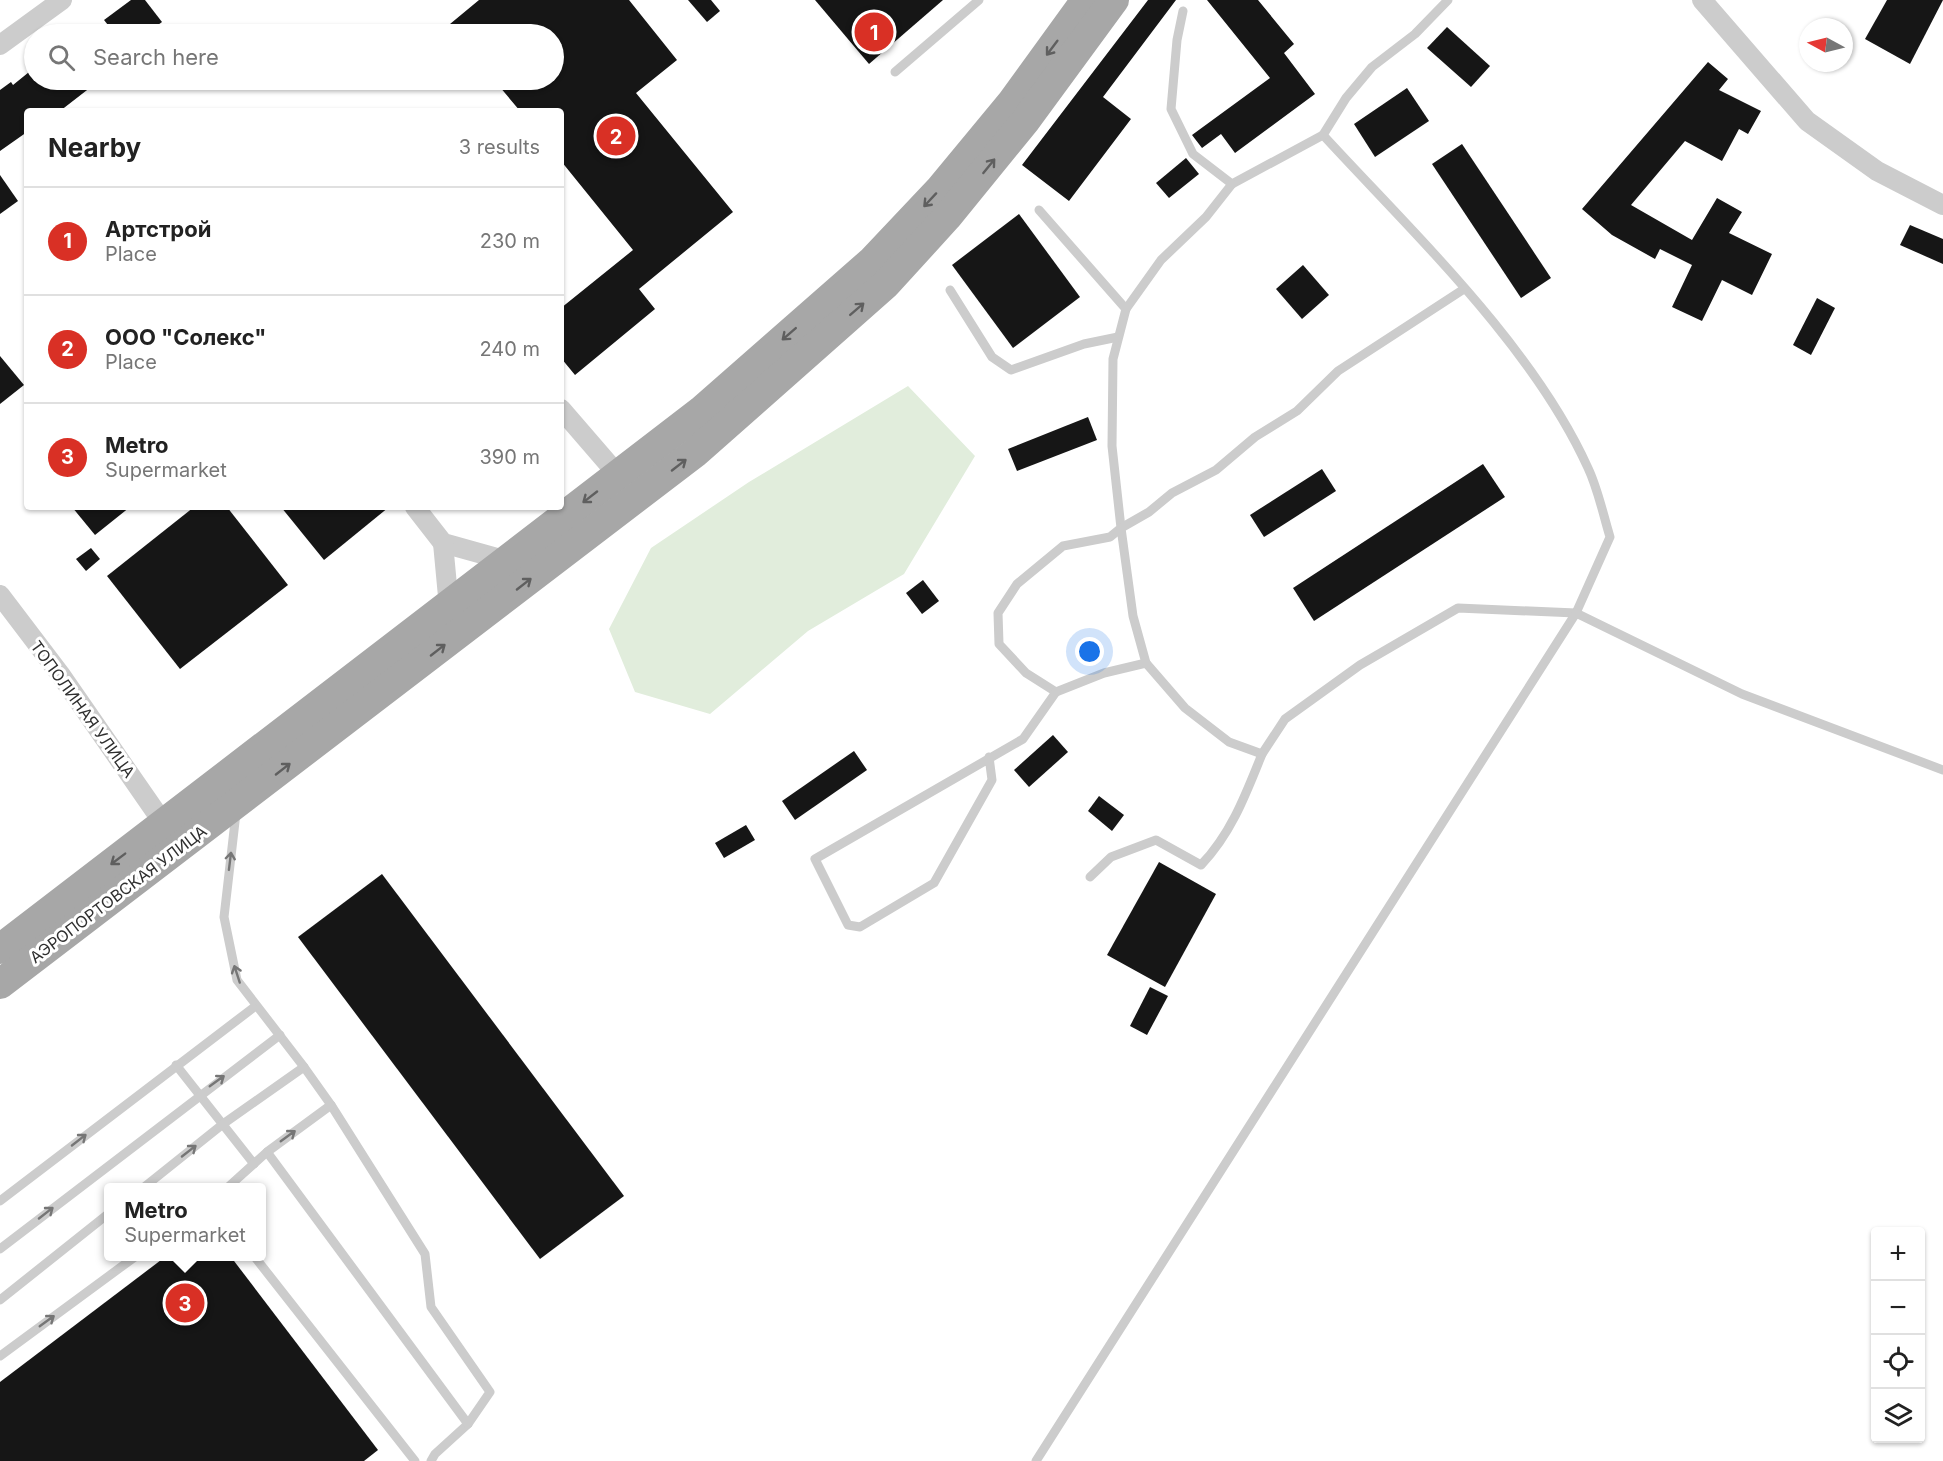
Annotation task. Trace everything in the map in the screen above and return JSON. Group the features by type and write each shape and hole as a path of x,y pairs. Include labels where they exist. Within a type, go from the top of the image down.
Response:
{"main road":[{"name":"АЭРОПОРТОВСКАЯ УЛИЦА","path":"0,949 702,411 872,261 940,189 1012,102 1086,0"},
{"name":"АЭРОПОРТОВСКАЯ УЛИЦА","path":"0,984 696,452 886,284 948,217 1011,138 1114,0"}],"street":[{"path":"29,24 62,0"},
{"path":"1702,0 1807,121 1877,171 1943,205"},
{"path":"0,45 24,28"},
{"path":"564,412 618,475"},
{"path":"417,510 443,543 449,607"},
{"path":"443,543 508,561"},
{"name":"ТОПОЛИНАЯ УЛИЦА","path":"0,596 60,674 164,824"}],"lane":[{"path":"1262,754 1229,742 1185,708 1146,663 1133,616 1112,446 1113,359 1126,309 1161,260 1206,217 1232,184 1323,135 1346,98 1372,68 1415,34 1448,0"},
{"path":"895,72 977,1"},
{"path":"1183,11 1177,40 1171,109 1193,154 1232,184"},
{"path":"1036,1461 1576,613 1610,537 1589,468 1542,385 1464,289 1323,135"},
{"path":"1039,210 1126,309"},
{"path":"1056,692 1026,673 999,644 998,613 1017,584 1063,546 1110,537 1149,512 1172,493 1216,470 1255,437 1297,411 1338,372 1464,289"},
{"path":"950,290 992,357 1011,370 1084,344 1119,337"},
{"path":"1090,877 1111,857 1156,840 1201,865 1223,839 1241,805 1262,754 1285,719 1360,665 1458,608 1576,613 1742,694 1943,770"},
{"path":"989,757 992,780 934,883 860,927 848,925 815,859 989,757 1023,739 1056,692 1104,673 1146,663"},
{"path":"237,804 224,917 237,980 331,1105 425,1254 431,1307 490,1392 468,1424 431,1461"},
{"path":"0,1202 253,1008"},
{"path":"0,1249 199,1094 280,1035"},
{"path":"176,1065 254,1164"},
{"path":"148,1183 223,1125 304,1067"},
{"path":"233,1183 267,1152 331,1105"},
{"path":"267,1152 468,1424"},
{"path":"0,1300 104,1217"},
{"path":"0,1356 130,1261"},
{"path":"257,1261 415,1461"}],"green space":[{"path":"908,386 975,456 904,574 808,631 710,714 635,692 609,629 651,548 749,482"}],"building":[{"path":"131,0 145,0 162,22 159,24 107,24 104,20"},
{"path":"479,0 629,0 677,60 636,93 733,212 639,289 655,309 575,375 564,362 564,306 633,250 564,165 564,108 517,108 502,90 564,90 564,24 450,24"},
{"path":"688,0 711,0 720,11 707,22"},
{"path":"815,0 943,0 869,64"},
{"path":"1148,0 1176,0 1103,97 1131,119 1069,201 1022,165"},
{"path":"1207,0 1258,0 1294,44 1284,53 1315,94 1235,153 1221,134 1202,148 1192,135 1270,78"},
{"path":"1887,0 1943,0 1910,64 1865,39"},
{"path":"1447,27 1490,66 1471,87 1427,48"},
{"path":"1708,62 1728,79 1719,90 1761,111 1748,134 1739,129 1722,161 1685,141 1631,205 1692,240 1717,198 1742,212 1729,233 1772,254 1752,295 1722,280 1702,321 1672,307 1692,265 1660,249 1655,259 1612,235 1582,209"},
{"path":"24,76 24,90 87,90 64,108 24,108 24,134 0,151 0,90 11,82 13,85"},
{"path":"1407,88 1429,121 1375,157 1354,124"},
{"path":"1462,144 1551,278 1521,298 1432,164"},
{"path":"1186,158 1199,174 1169,198 1156,183"},
{"path":"0,175 18,201 0,214"},
{"path":"1019,214 1080,297 1013,348 952,265"},
{"path":"1910,225 1943,239 1943,264 1900,245"},
{"path":"1303,265 1329,295 1302,319 1276,289"},
{"path":"1817,298 1835,308 1811,355 1793,345"},
{"path":"0,356 24,385 0,404"},
{"path":"1088,417 1097,440 1017,471 1008,449"},
{"path":"1483,464 1505,497 1314,621 1293,588"},
{"path":"1322,469 1336,491 1264,537 1250,515"},
{"path":"74,510 126,510 95,535"},
{"path":"190,510 229,510 288,585 180,669 107,576"},
{"path":"283,510 385,510 324,560"},
{"path":"91,548 100,559 86,571 76,559"},
{"path":"923,580 939,601 922,614 906,593"},
{"path":"1053,735 1068,752 1029,787 1014,770"},
{"path":"854,751 867,770 795,820 782,801"},
{"path":"1099,796 1124,815 1112,831 1088,811"},
{"path":"746,825 755,840 724,858 715,843"},
{"path":"1159,862 1216,894 1165,987 1107,955"},
{"path":"382,874 624,1196 540,1259 298,937"},
{"path":"1150,987 1168,996 1147,1035 1130,1026"},
{"path":"160,1261 234,1261 378,1450 364,1461 0,1461 0,1382"}],"place":[{"name":"Артстрой","path":"874,32"},
{"name":"ООО \"Солекс\"","path":"616,136"},
{"name":"Metro","path":"185,1303"}]}
